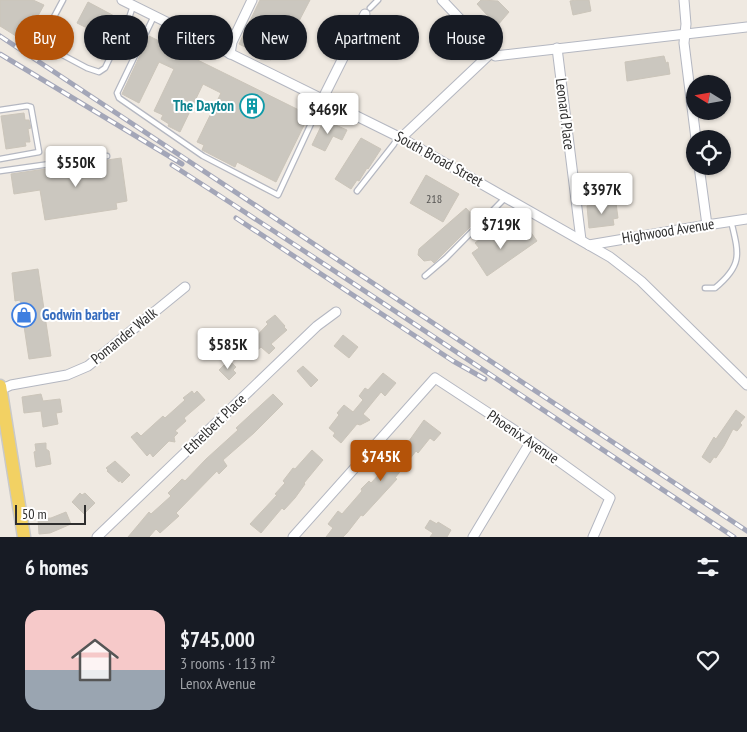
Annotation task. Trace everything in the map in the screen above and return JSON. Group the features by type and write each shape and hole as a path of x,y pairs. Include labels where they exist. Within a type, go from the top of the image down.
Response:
{"main road":[{"path":"0,389 24,537"}],"street":[{"name":"South Broad Street","path":"122,0 134,3 158,18"},
{"path":"233,40 252,0"},
{"path":"442,0 456,15"},
{"path":"684,0 686,24 684,34 695,130"},
{"path":"322,100 368,11"},
{"path":"503,55 747,28"},
{"name":"Leonard Place","path":"557,48 585,242"},
{"name":"South Broad Street","path":"233,56 399,137 610,257 641,281 743,377 747,385"},
{"path":"399,137 483,60"},
{"path":"700,175 706,225"},
{"name":"Highwood Avenue","path":"585,242 747,220"},
{"name":"Pomander Walk","path":"0,389 11,385 67,375 88,366 185,287"},
{"name":"Ethelbert Place","path":"97,537 317,326 336,312"},
{"name":"Phoenix Avenue","path":"293,537 434,378 531,441 610,498 592,537"},
{"path":"473,537 531,441"}],"lane":[{"path":"63,0 40,43 87,68 100,72 105,68 109,60"},
{"path":"368,11 378,0"},
{"path":"130,15 134,3"},
{"path":"154,16 117,93 119,98 203,156 278,195 322,100"},
{"path":"0,110 31,107 39,152 0,159"},
{"path":"357,191 399,137"},
{"path":"0,171 107,156"},
{"path":"425,276 446,258 506,197"},
{"path":"706,288 715,288 728,277 735,266 738,252 731,222"}],"building":[{"path":"0,0 33,0 44,5 38,15 15,15 15,35 0,26"},
{"path":"260,0 310,0 302,15 253,15"},
{"path":"481,0 498,1 509,12 503,19 503,15 487,15 477,4"},
{"path":"589,0 591,11 573,15 570,1"},
{"path":"88,2 112,15 84,15 84,26 77,23"},
{"name":"The Dayton","path":"149,36 158,40 158,60 198,60 309,115 276,182 237,162 235,167 202,150 204,145 197,142 221,93 203,84 180,132 168,126 169,124 161,119 163,115 154,111 174,69 159,62 139,103 122,94 138,60 148,60"},
{"path":"243,36 243,46 239,44"},
{"path":"664,56 666,63 668,62 670,74 627,81 625,62"},
{"path":"24,113 25,120 29,120 31,128 28,129 30,142 25,142 26,146 6,149 1,116"},
{"path":"324,120 347,130 342,140 333,136 325,151 312,145"},
{"path":"361,138 381,149 359,181 357,180 351,189 335,179"},
{"path":"121,158 127,201 116,203 117,209 45,220 40,190 14,194 11,174"},
{"path":"426,175 459,194 443,222 410,203"},
{"path":"616,203 618,218 613,219 614,225 589,228 587,206"},
{"path":"466,208 477,220 434,263 431,260 424,261 418,255 419,249"},
{"path":"527,227 537,241 487,276 472,253 479,248 475,243 490,231 502,245"},
{"path":"38,269 51,356 29,359 20,300 15,301 12,273"},
{"path":"275,315 287,330 271,344 275,348 269,354 261,347 255,352 248,345 268,324 266,322"},
{"path":"343,335 358,347 349,358 334,346"},
{"path":"229,360 236,367 233,370 236,373 229,380 219,370"},
{"path":"303,366 318,380 311,387 297,371"},
{"path":"383,373 396,383 385,396 381,392 363,414 370,420 360,425 357,424 341,443 333,436 335,433 329,428 339,415 337,413 344,405 353,412 363,400 359,396 365,388 368,390"},
{"path":"192,391 194,394 197,391 205,400 184,418 186,421 175,431 178,433 174,437 175,442 169,441 153,457 150,453 147,456 131,437 137,432 141,436 163,416 165,418"},
{"path":"41,394 43,401 60,399 62,412 56,413 58,424 43,427 41,411 24,413 22,397"},
{"path":"273,394 283,404 223,460 227,466 219,474 217,471 176,513 179,516 160,533 156,529 149,537 128,537 149,512 151,514 171,496 168,493 182,479 185,481 238,430 236,428"},
{"path":"736,410 745,417 740,423 742,425 737,431 733,429 716,458 714,457 710,463 702,457 714,437 716,439"},
{"path":"424,420 441,433 434,441 430,438 418,453 416,451 395,478 397,479 363,516 361,515 343,537 326,537 333,528 328,524 338,511 342,514 369,481 371,483 383,470 385,471 396,456 393,454 398,448 401,451 404,448"},
{"path":"46,443 51,464 36,467 35,444"},
{"path":"312,450 323,460 304,483 295,498 284,510 282,508 261,533 250,524 277,495 275,494 285,483 283,481 293,468 295,469"},
{"path":"115,461 130,475 122,483 107,471 106,468"},
{"path":"80,493 82,495 85,493 95,503 84,514 72,502"},
{"path":"66,512 71,524 50,533 39,534 38,519 51,518"},
{"path":"430,520 437,524 438,522 451,530 447,537 430,537 433,533 425,528"}],"railway":[{"path":"0,36 747,531"},
{"path":"0,54 182,164"},
{"path":"172,165 734,537"},
{"path":"236,218 453,361 485,379"}],"place":[{"name":"The Dayton","path":"252,106"},
{"name":"Godwin barber","path":"24,315"}]}
